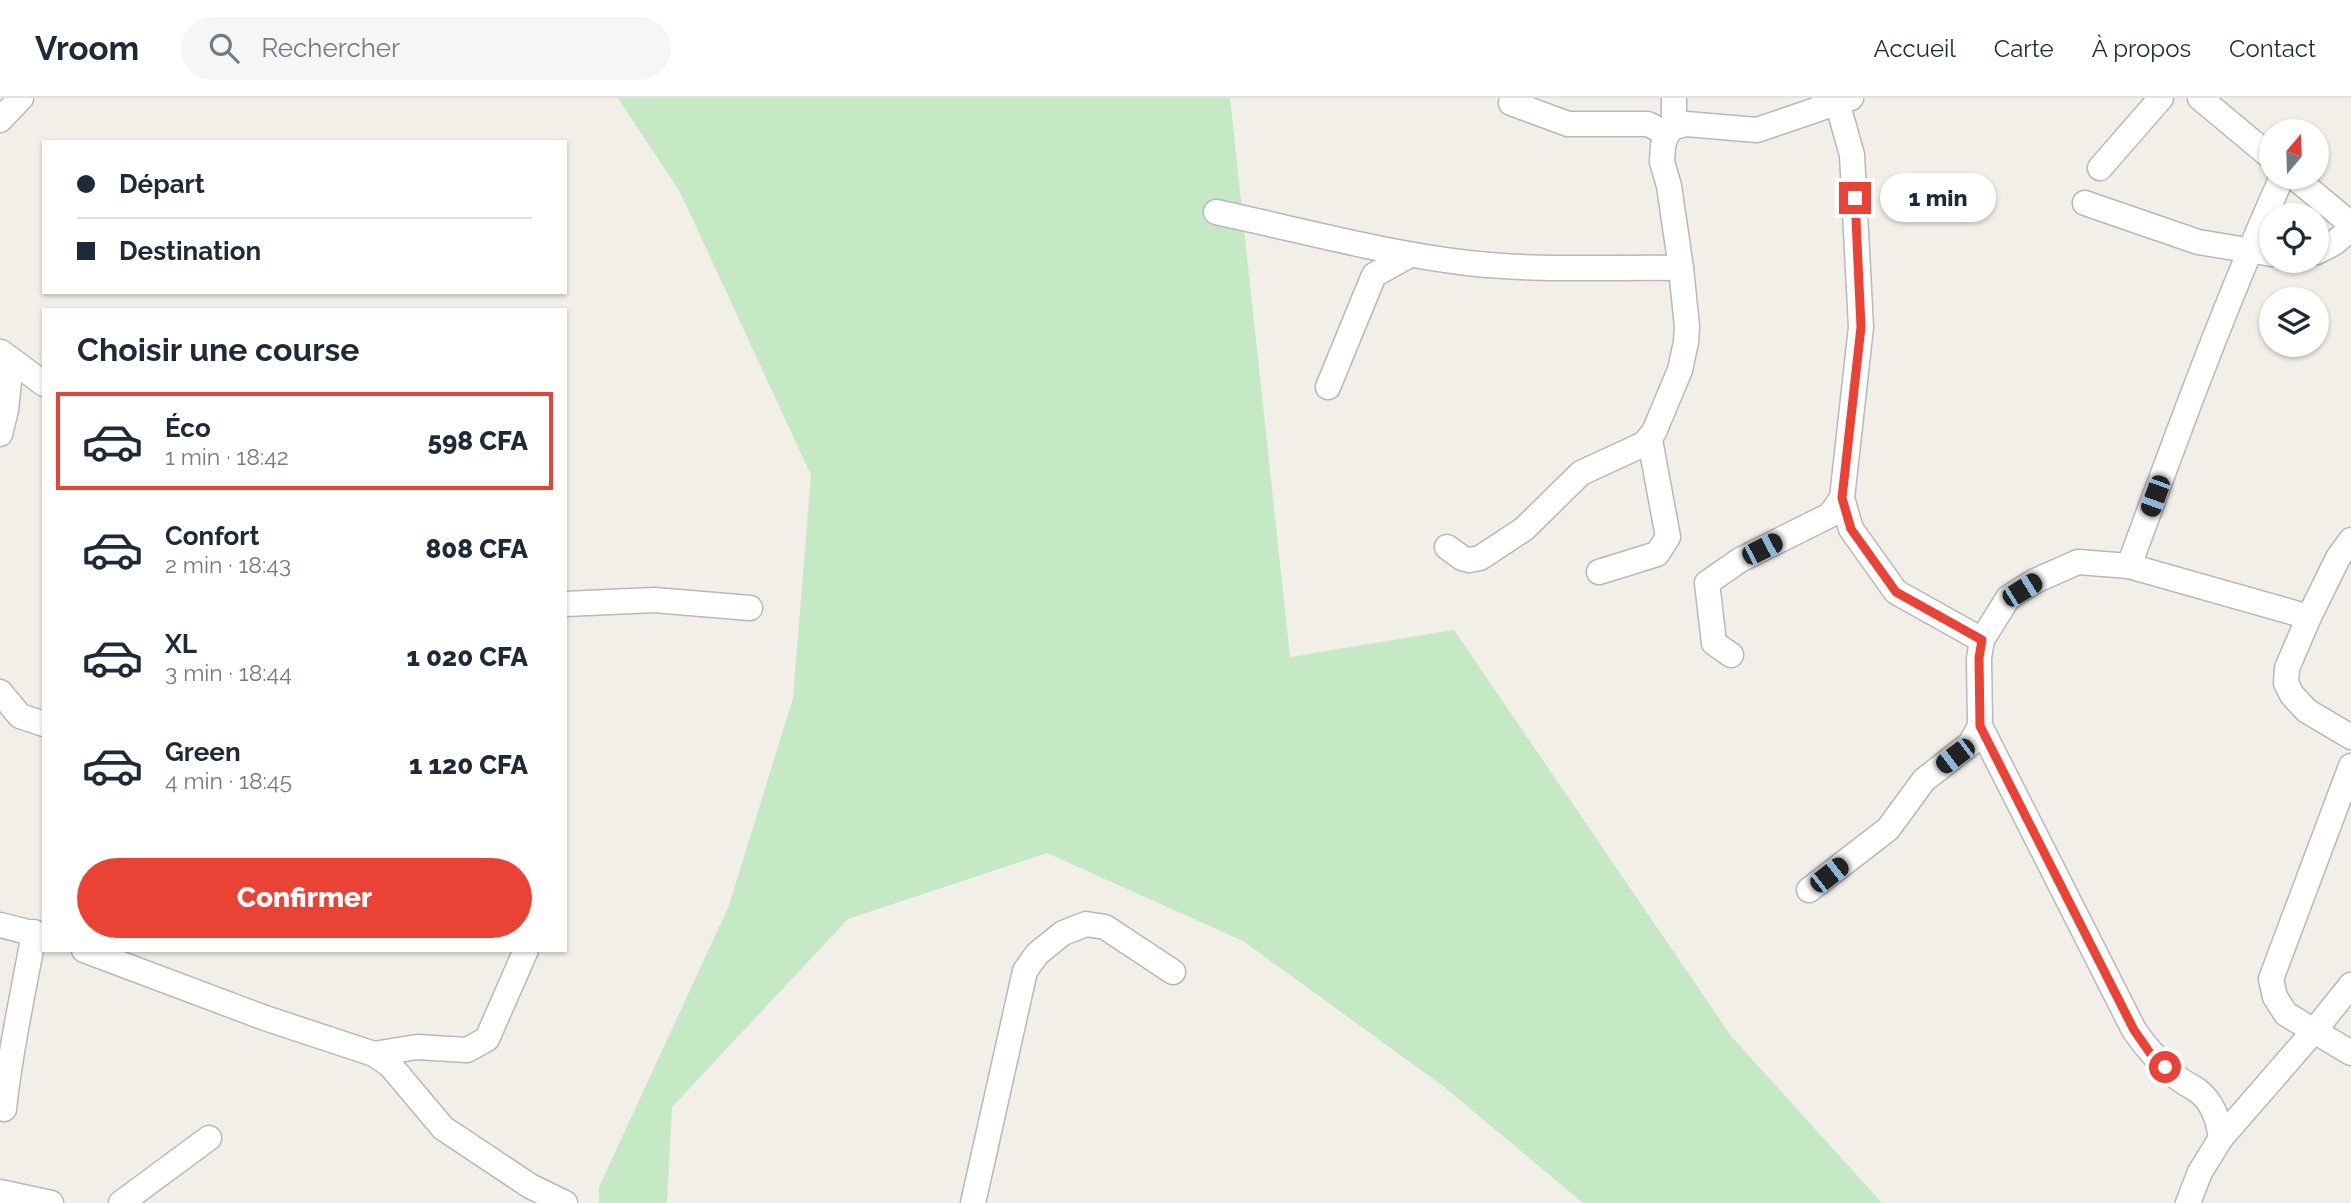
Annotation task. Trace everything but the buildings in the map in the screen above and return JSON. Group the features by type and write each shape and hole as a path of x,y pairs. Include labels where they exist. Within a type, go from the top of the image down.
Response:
{"street":[{"path":"0,120 21,98"},
{"path":"1600,572 1657,554 1668,537 1650,440 1680,370 1686,342 1681,268 1669,187 1662,162 1663,145 1671,130 1674,98"},
{"path":"2100,168 2161,98"},
{"path":"2200,98 2259,147"},
{"path":"1511,103 1568,124 1648,124 1671,130 1686,124 1757,130 1841,99 1852,155 1861,327 1842,498 1851,529 1896,592 1982,640"},
{"path":"2308,189 2351,226 2329,246"},
{"path":"2085,203 2198,242 2259,253"},
{"path":"1216,212 1410,254 1467,263 1528,268 1681,268"},
{"path":"1328,387 1374,275 1410,254"},
{"path":"2129,566 2198,378 2259,255"},
{"path":"6,356 42,383"},
{"path":"0,434 6,410 6,356"},
{"path":"1447,547 1462,558 1480,558 1524,529 1575,477 1623,456 1650,440"},
{"path":"1731,655 1714,643 1707,583 1740,560 1829,515 1842,498"},
{"path":"2351,540 2338,558 2287,668 2287,683 2292,695 2307,710 2351,737"},
{"path":"2221,1138 2218,1118 2212,1106 2199,1091 2180,1080 2150,1053 2134,1030 1980,726 1979,658 1982,640 2008,598 2035,581 2078,562 2129,566 2309,617"},
{"path":"567,604 654,600 750,608"},
{"path":"0,692 20,716 42,723"},
{"path":"1809,890 1888,828 1924,779 1970,744 1980,726"},
{"path":"2351,766 2271,979 2275,997 2286,1014 2351,1053"},
{"path":"973,1203 1025,971 1037,954 1063,933 1086,924 1105,927 1173,972"},
{"path":"0,925 39,934 9,1058 5,1109"},
{"path":"89,952 265,1018 374,1054 390,1065 443,1128 530,1186 565,1203"},
{"path":"374,1054 416,1047 467,1050 487,1039 525,952"},
{"path":"2188,1203 2200,1172 2221,1138 2315,1031 2351,985"},
{"path":"121,1203 209,1138"},
{"path":"0,1192 51,1203"}],"green space":[{"path":"618,98 1230,98 1290,657 1454,630 1731,1036 1882,1203 1583,1203 1443,1086 1243,941 1047,853 848,919 672,1107 667,1203 599,1203 599,1187 728,908 793,698 811,475 680,192"}],"route":[{"path":"1855,198 1861,327 1842,498 1851,529 1896,592 1982,640 1979,658 1980,726 2134,1030 2150,1053 2165,1067"}]}
